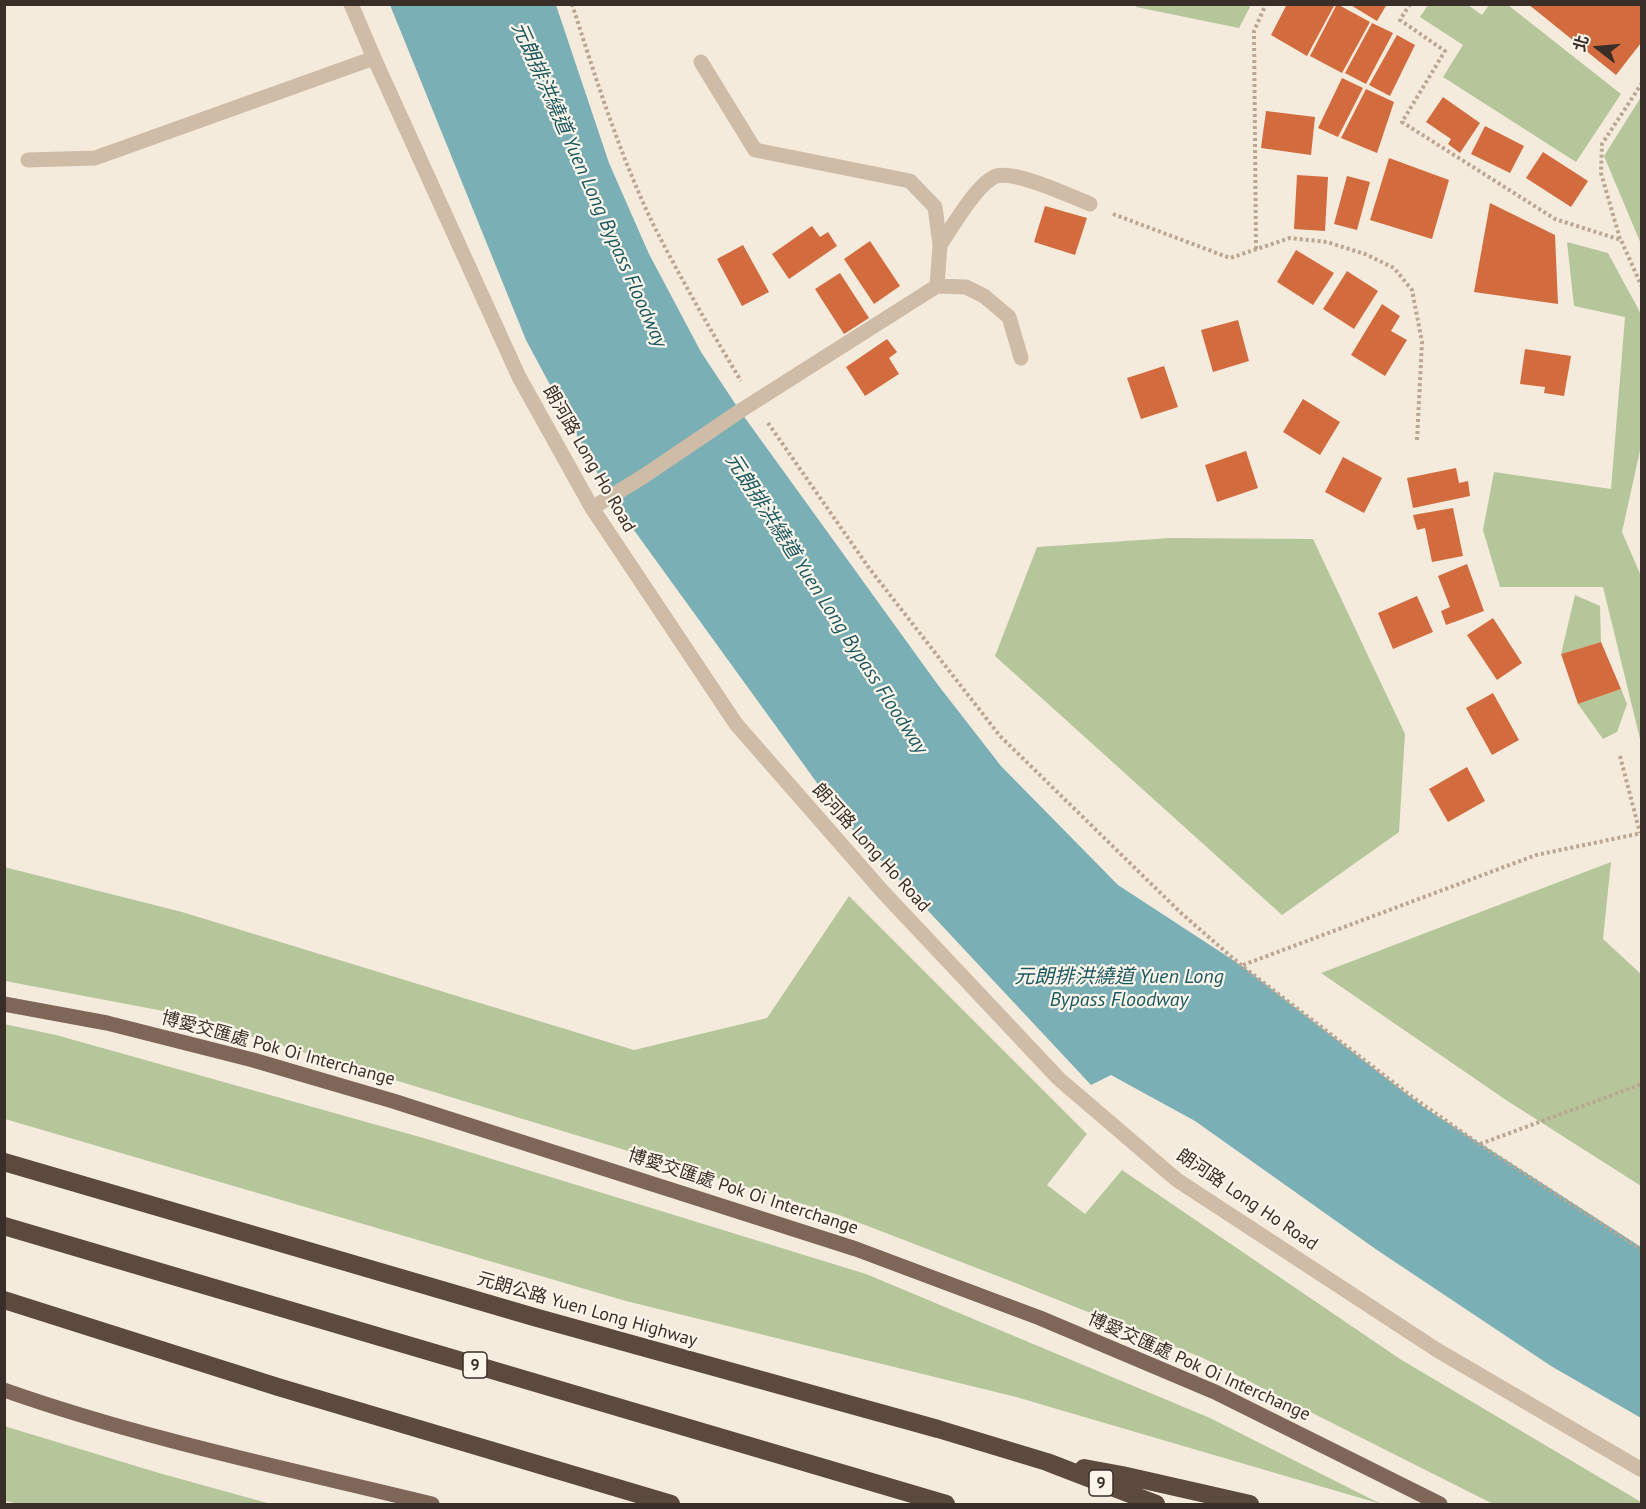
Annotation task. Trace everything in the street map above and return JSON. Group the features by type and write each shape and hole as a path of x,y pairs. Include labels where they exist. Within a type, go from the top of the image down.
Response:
{"highway":[{"name":"元朗公路 Yuen Long Highway","path":"4,1162 534,1317 926,1426 1047,1462 1156,1504"},
{"name":"9","path":"4,1226 946,1504"},
{"path":"4,1300 278,1386 671,1504"},
{"path":"1047,1462 1122,1474 1250,1504"}],"main road":[{"name":"博愛交匯處 Pok Oi Interchange","path":"4,1004 107,1023 253,1060 371,1094 855,1248 1040,1318 1215,1392 1440,1504"},
{"path":"4,1390 178,1442 432,1504"}],"street":[{"name":"朗河路 Long Ho Road","path":"351,4 519,377 592,508 736,724 883,892 1059,1079 1177,1180 1437,1350 1641,1470"},
{"path":"28,160 95,158 374,58"},
{"path":"701,62 754,150 910,181 935,207 940,244 937,286"},
{"path":"940,244 981,186 996,176 1017,176 1090,204"},
{"path":"592,508 937,286 966,287 984,296 1009,316 1021,358"}],"path":[{"path":"572,4 623,154 654,225 710,329 754,403 869,568 1000,736 1181,913 1242,966 1479,1144 1641,1250"},
{"path":"1256,249 1254,31 1266,4"},
{"path":"1410,4 1400,20 1445,51 1402,122 1555,219 1621,240"},
{"path":"1641,83 1602,144 1601,172 1621,240 1641,287"},
{"path":"1090,204 1230,258 1290,238 1327,242 1365,254 1394,268 1413,290 1422,342 1417,440"},
{"path":"1242,966 1536,855 1641,833 1620,756"},
{"path":"1479,1144 1641,1084"}],"green space":[{"path":"1139,4 1251,5 1239,28 1136,7"},
{"path":"1428,5 1468,5 1482,15 1489,5 1508,5 1621,94 1576,162 1443,77 1463,45 1420,17"},
{"path":"1641,97 1641,244 1604,156"},
{"path":"1567,242 1608,253 1641,314 1641,446 1622,532 1641,576 1641,743 1603,587 1500,587 1483,530 1494,472 1611,489 1625,317 1574,306"},
{"path":"1170,538 1313,539 1405,734 1399,832 1282,915 995,656 1037,547"},
{"path":"1575,595 1600,606 1601,642 1561,654"},
{"path":"1621,689 1627,704 1617,732 1603,739 1578,704"},
{"path":"1611,862 1603,939 1641,974 1641,1186 1506,1100 1321,973"},
{"path":"4,867 182,912 634,1050 767,1018 849,896 1087,1134 1047,1185 1085,1214 1122,1170 1400,1359 1641,1504 1493,1504 1203,1358 839,1215 174,1013 5,981"},
{"path":"4,1024 56,1035 427,1139 866,1274 1210,1418 1381,1504 1016,1397 626,1301 5,1119"},
{"path":"4,1426 271,1504 19,1504 5,1501"}],"water":[{"name":"元朗排洪繞道 Yuen Long Bypass Floodway","path":"390,5 556,5 609,163 649,254 701,352 740,411 938,685 1001,766 1118,885 1242,966 1425,1108 1641,1247 1641,1418 1551,1366 1377,1250 1195,1121 1111,1075 1091,1085 846,823 610,497 526,340"}],"building":[{"path":"1287,4 1335,4 1307,56 1271,35"},
{"path":"1337,4 1370,22 1342,73 1310,56"},
{"path":"1349,4 1387,4 1377,21"},
{"path":"1528,4 1638,4 1641,7 1641,43 1616,75"},
{"path":"1372,23 1393,33 1366,84 1345,73"},
{"path":"1397,35 1415,45 1390,96 1369,85"},
{"path":"1342,78 1363,88 1338,137 1318,128"},
{"path":"1366,89 1394,102 1377,153 1341,138"},
{"path":"1443,97 1480,123 1460,153 1448,144 1451,139 1426,122"},
{"path":"1266,111 1315,117 1311,155 1261,148"},
{"path":"1485,126 1524,146 1510,173 1471,154"},
{"path":"1543,152 1588,181 1571,207 1526,178"},
{"path":"1389,158 1449,180 1432,239 1370,220"},
{"path":"1297,175 1328,177 1325,231 1294,229"},
{"path":"1347,176 1370,182 1357,230 1334,224"},
{"path":"1490,203 1555,235 1558,304 1474,292"},
{"path":"1045,206 1087,218 1075,255 1034,242"},
{"path":"812,226 820,237 828,232 837,246 789,279 772,254"},
{"path":"870,241 900,286 874,304 844,259"},
{"path":"743,245 769,292 742,306 717,259"},
{"path":"1296,250 1334,273 1313,305 1277,282"},
{"path":"1347,271 1378,291 1354,329 1323,309"},
{"path":"840,273 869,318 844,334 815,289"},
{"path":"1382,304 1400,316 1391,331 1407,340 1385,376 1351,355"},
{"path":"1238,320 1249,361 1213,372 1201,330"},
{"path":"887,339 897,352 889,358 899,374 865,396 846,367"},
{"path":"1525,349 1571,356 1564,396 1544,393 1545,387 1520,384"},
{"path":"1164,366 1178,407 1141,419 1127,378"},
{"path":"1303,399 1340,422 1320,455 1283,432"},
{"path":"1246,451 1258,488 1217,502 1205,465"},
{"path":"1343,457 1382,478 1364,513 1325,492"},
{"path":"1456,468 1459,483 1468,481 1470,496 1413,508 1407,478"},
{"path":"1453,508 1463,556 1432,562 1425,528 1417,530 1413,515"},
{"path":"1467,564 1484,611 1446,625 1441,611 1450,607 1438,576"},
{"path":"1417,596 1433,632 1393,649 1378,613"},
{"path":"1493,618 1522,663 1497,680 1467,635"},
{"path":"1601,642 1621,689 1578,704 1561,654"},
{"path":"1493,693 1519,740 1492,755 1466,708"},
{"path":"1467,767 1485,801 1448,822 1429,789"}]}
